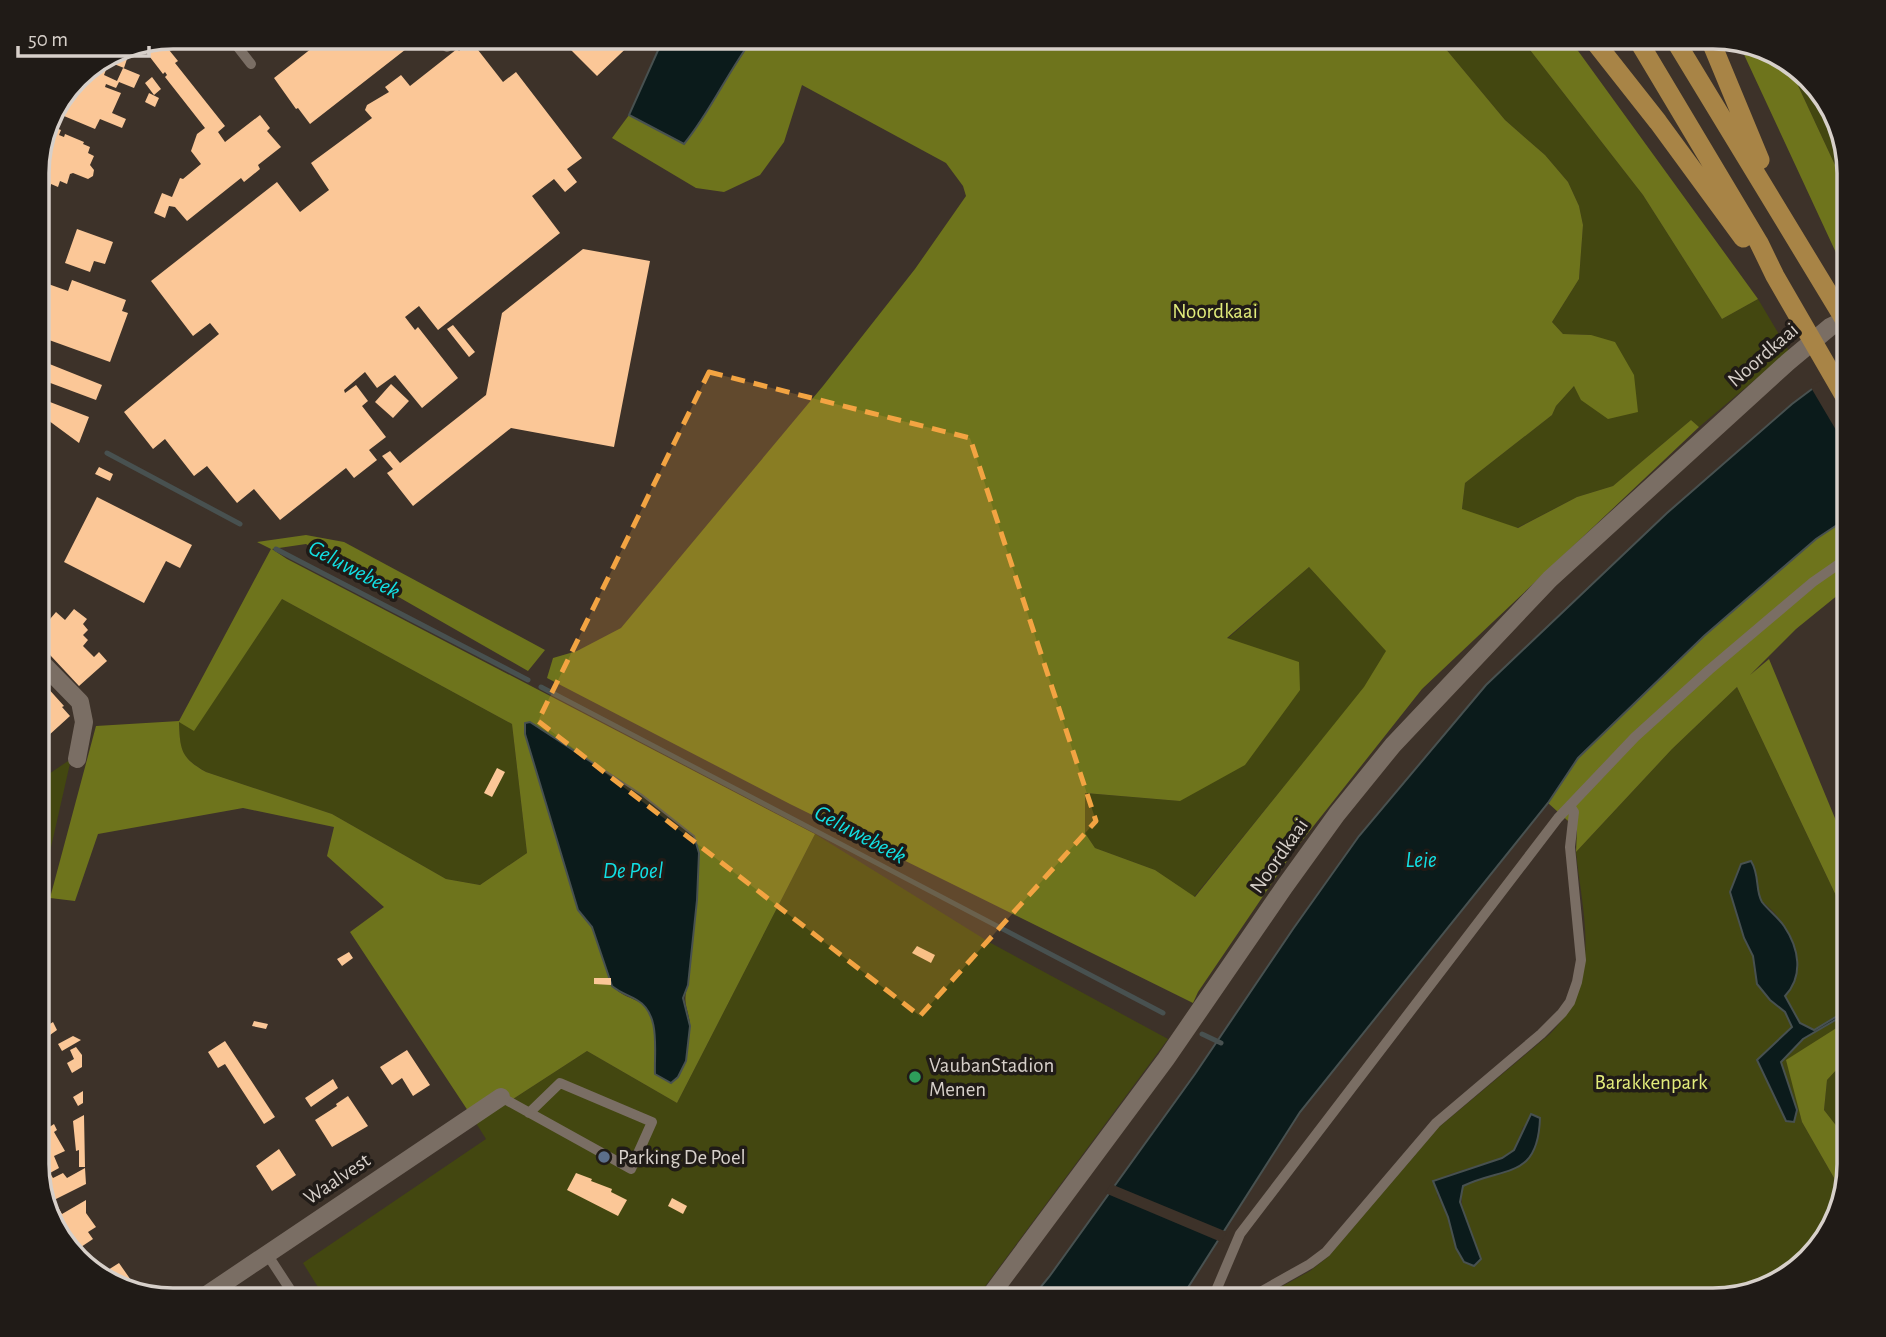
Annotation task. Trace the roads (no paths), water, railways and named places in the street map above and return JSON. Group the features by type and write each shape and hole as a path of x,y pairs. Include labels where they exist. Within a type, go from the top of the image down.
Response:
{"highway":[{"path":"1600,49 1706,186 1752,251 1775,276"},
{"path":"1643,49 1759,243 1837,383"},
{"path":"1680,49 1837,306"},
{"path":"1714,49 1775,204"}],"street":[{"name":"Noordkaai","path":"996,1288 1176,1043 1337,814 1392,745 1550,579 1781,368 1837,324"},
{"path":"49,670 80,702 84,722 77,759"},
{"name":"Waalvest","path":"217,1288 501,1097"}],"lane":[{"path":"239,49 251,64"},
{"path":"1217,1288 1240,1234 1570,806 1635,737 1709,670 1837,565"},
{"path":"1267,1288 1326,1252 1436,1124 1541,1034 1570,1002 1581,960 1570,847 1574,812 1570,806"},
{"path":"501,1097 529,1113 631,1168 652,1122 560,1083 529,1113"},
{"path":"267,1254 289,1288"}],"water":[{"path":"659,49 746,49 684,144 629,115"},
{"name":"Leie","path":"1837,375 1837,525 1816,539 1704,636 1578,758 1548,803 1300,1112 1188,1288 1040,1288 1195,1074 1359,836 1486,685 1667,513 1812,389"},
{"name":"De Poel","path":"530,722 642,795 694,836 699,853 697,900 688,985 683,998 690,1026 686,1061 678,1077 671,1083 655,1074 655,1033 650,1014 637,1000 612,986 592,927 578,910 525,734 525,723"},
{"path":"1751,861 1762,902 1782,923 1793,943 1797,971 1785,996 1800,1023 1814,1030 1837,1016 1837,1019 1803,1039 1781,1062 1797,1110 1794,1122 1786,1121 1757,1060 1792,1027 1785,1012 1770,1000 1757,984 1753,956 1744,938 1730,892 1741,864"},
{"path":"1531,1114 1540,1118 1538,1138 1526,1161 1516,1168 1463,1186 1460,1202 1481,1259 1474,1266 1464,1262 1456,1248 1448,1217 1433,1181 1502,1158 1514,1150"}],"waterway":[{"name":"Geluwebeek","path":"107,453 240,524"},
{"name":"Geluwebeek","path":"276,549 528,680"},
{"name":"Geluwebeek","path":"541,687 1163,1013"},
{"name":"Geluwebeek","path":"1202,1034 1221,1043"}],"place":[{"name":"VaubanStadion Menen","path":"915,1077"},
{"name":"Parking De Poel","path":"604,1157"}],"park label":[{"name":"Barakkenpark","path":"1651,1082"}]}
